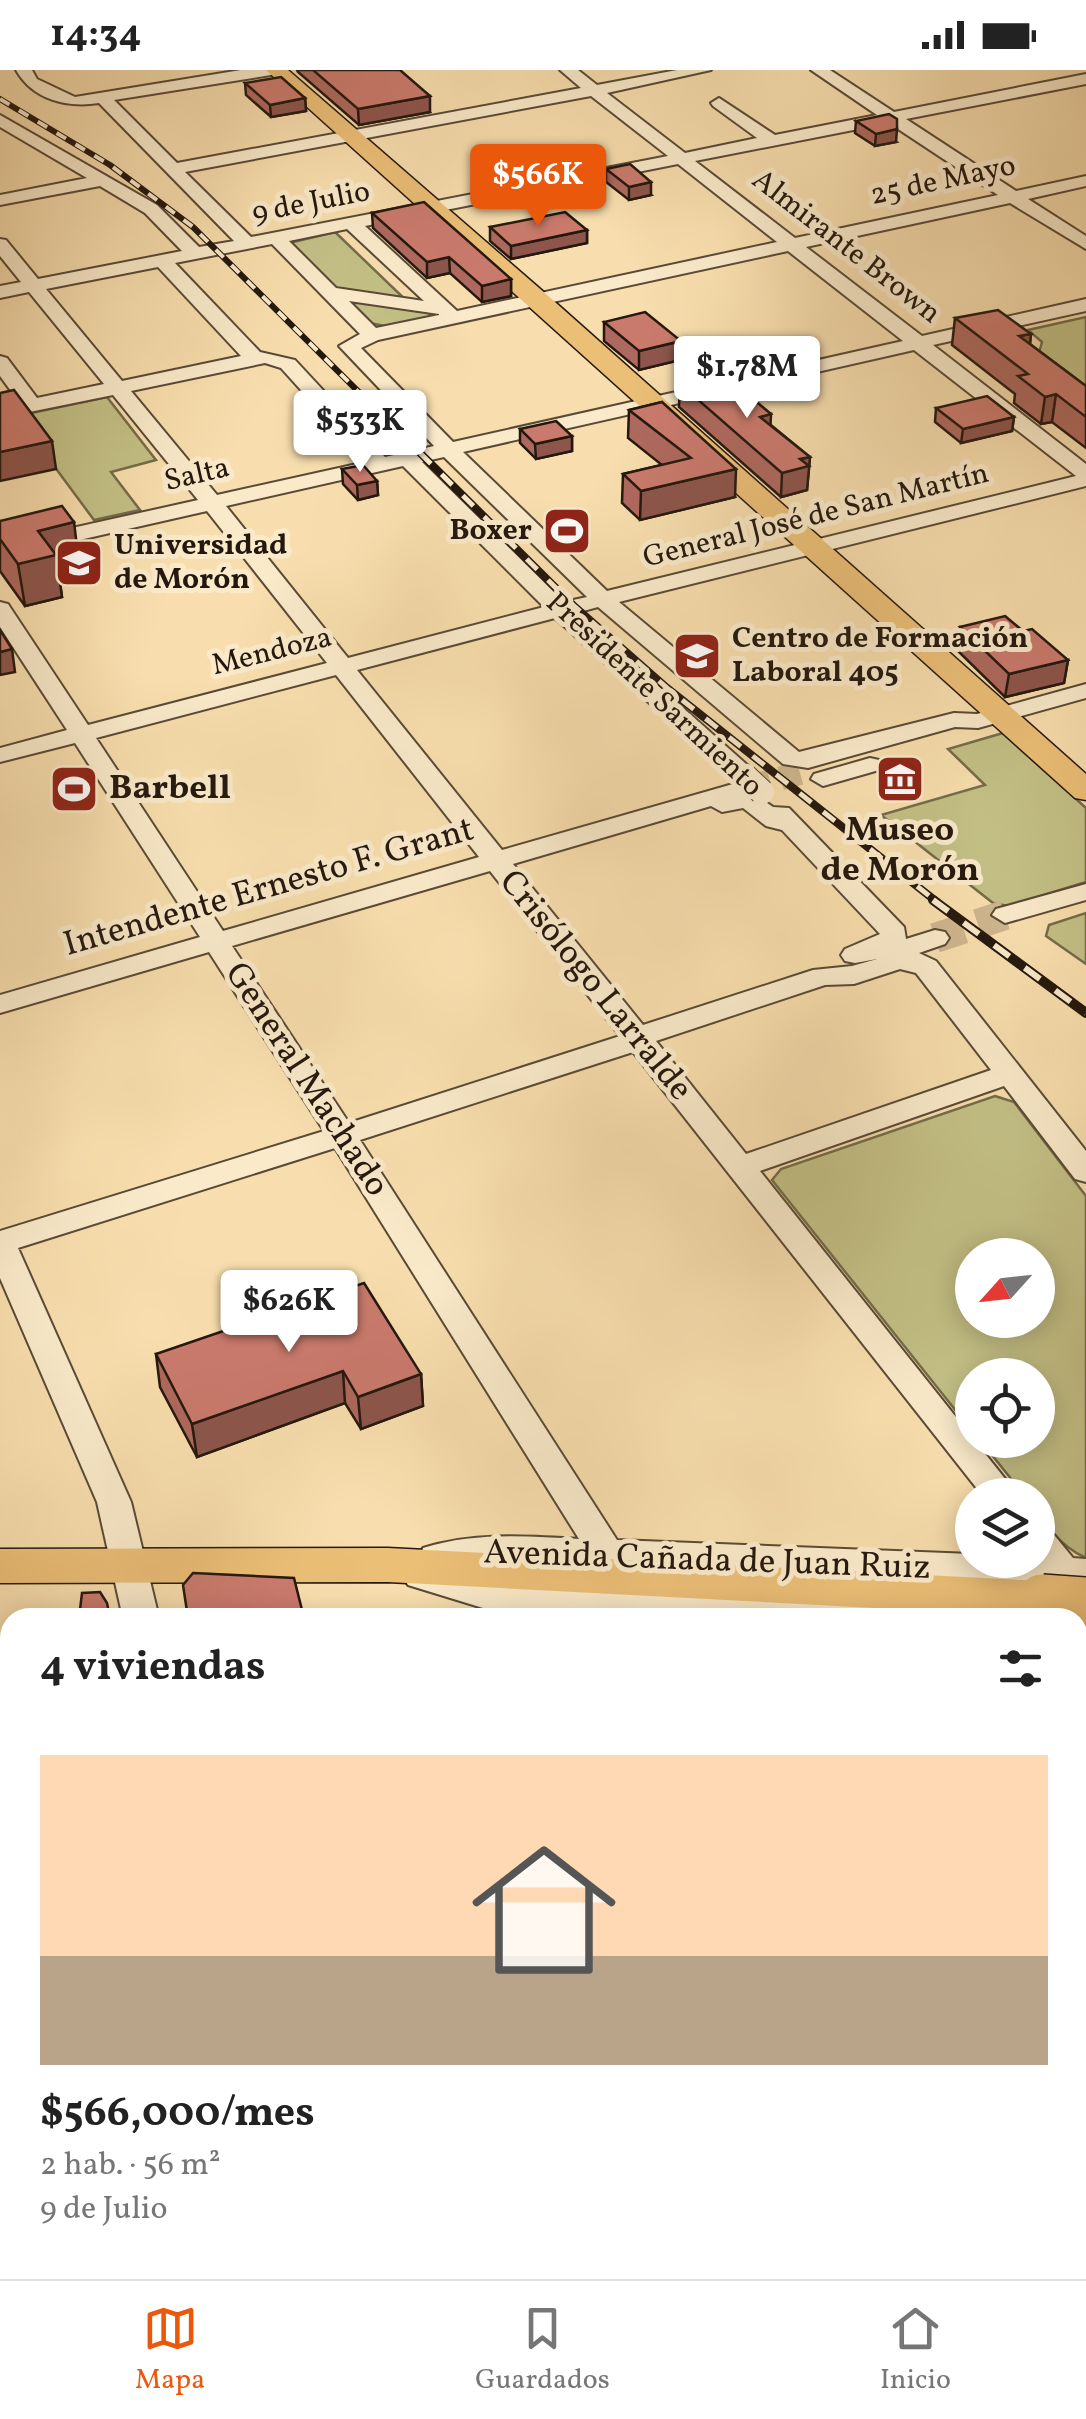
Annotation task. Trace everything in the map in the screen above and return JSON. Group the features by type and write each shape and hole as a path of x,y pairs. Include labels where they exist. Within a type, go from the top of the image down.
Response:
{"main road":[{"path":"274,70 815,547 990,718 1086,792"},
{"name":"Avenida Cañada de Juan Ruiz","path":"0,1566 388,1565 1077,1604"}],"street":[{"path":"18,73 62,100 80,102 274,70"},
{"name":"Almirante Brown","path":"568,70 921,343 1086,477"},
{"path":"172,169 703,70"},
{"path":"819,70 1086,244"},
{"name":"9 de Julio","path":"0,292 1086,79"},
{"path":"102,98 247,244"},
{"path":"719,103 772,141"},
{"path":"0,120 106,180 158,215 195,254"},
{"path":"0,200 106,180"},
{"name":"25 de Mayo","path":"350,349 352,343 372,335 448,313 538,299 1086,181"},
{"path":"350,224 448,313"},
{"path":"276,238 372,335"},
{"name":"Crisólogo Larralde","path":"0,244 498,860 987,1478"},
{"path":"162,260 253,357"},
{"path":"331,294 448,313"},
{"name":"Salta","path":"0,551 1086,305"},
{"name":"Presidente Sarmiento","path":"350,349 603,600 808,771 965,736 990,718"},
{"path":"0,412 253,357 288,364 380,464"},
{"path":"0,362 32,405"},
{"name":"Presidente Sarmiento","path":"407,458 560,610 746,780 891,929 896,949 926,968 1086,1172"},
{"name":"General José de San Martín","path":"560,610 1086,477"},
{"name":"General Machado","path":"0,609 343,1137 608,1555"},
{"name":"Mendoza","path":"0,756 560,610"},
{"path":"990,718 1086,691"},
{"name":"Intendente Ernesto F. Grant","path":"0,1004 498,860 746,780"},
{"name":"Intendente Ernesto F. Grant","path":"498,860 541,857 740,800 754,803 775,821 792,825"},
{"path":"1006,915 1086,895"},
{"path":"1030,936 1034,915 1086,895"},
{"path":"139,1608 114,1502 0,1243 343,1137 935,938"},
{"path":"822,976 854,974 896,949"},
{"path":"740,1167 1010,1074"},
{"name":"Avenida Cañada de Juan Ruiz","path":"388,1565 499,1549 608,1555 1077,1604"},
{"name":"Avenida Cañada de Juan Ruiz","path":"388,1565 483,1594 765,1608"},
{"path":"1055,1568 1077,1604"}],"shaded area":[{"path":"335,232 413,307 425,309 433,318 385,326 370,323 289,243"},
{"path":"1086,317 1086,405 1039,353 1042,342 1028,330"},
{"path":"107,397 156,460 111,472 140,510 94,520 17,416"},
{"path":"1003,733 1086,808 1086,882 1008,906 993,903 881,815 985,785 948,749"},
{"path":"1086,913 1086,964 1046,936 1049,925"},
{"path":"995,1096 1014,1102 1086,1196 1086,1558 1055,1534 1055,1478 1010,1478 994,1458 1055,1458 1055,1358 955,1358 955,1410 772,1180 781,1169"}],"building":[{"path":"313,70 400,70 430,96 358,109"},
{"path":"281,77 305,98 270,105 245,83"},
{"path":"889,114 897,119 897,129 876,134 856,121"},
{"path":"630,164 651,182 629,187 606,169"},
{"path":"424,202 511,279 482,286 449,257 427,262 372,213"},
{"path":"565,212 587,230 511,246 490,227"},
{"path":"998,310 1031,334 1019,336 1086,386 1086,417 1056,394 1045,397 1018,376 1028,374 955,318"},
{"path":"645,312 681,341 639,351 604,322"},
{"path":"723,374 771,414 760,417 810,457 800,459 809,466 782,473 680,384"},
{"path":"14,390 52,441 0,452 0,393"},
{"path":"987,396 1014,417 963,429 936,408"},
{"path":"662,402 736,469 641,491 623,474 691,458 629,410"},
{"path":"556,421 572,436 535,444 520,429"},
{"path":"363,465 377,481 357,485 342,469"},
{"path":"62,506 74,522 38,531 56,555 18,564 0,539 0,521"},
{"path":"1005,616 1023,631 1032,629 1068,660 1009,674 960,627"},
{"path":"0,630 12,649 0,652"},
{"path":"364,1283 421,1374 358,1397 343,1371 192,1424 156,1354"},
{"path":"193,1573 294,1578 302,1608 186,1608 183,1585"},
{"path":"100,1592 108,1608 80,1608 82,1593"}],"tunnel":[{"path":"747,788 800,773"},
{"path":"935,938 1005,915"}],"railway":[{"path":"0,99 110,165 193,227 401,434"},
{"path":"399,432 575,607 667,688 937,902"},
{"path":"933,900 1086,1013"}],"place":[{"name":"Boxer","path":"567,531"},
{"name":"Universidad de Morón","path":"79,563"},
{"name":"Centro de Formación Laboral 405","path":"697,656"},
{"name":"Museo de Morón","path":"900,779"},
{"name":"Barbell","path":"74,789"}]}
